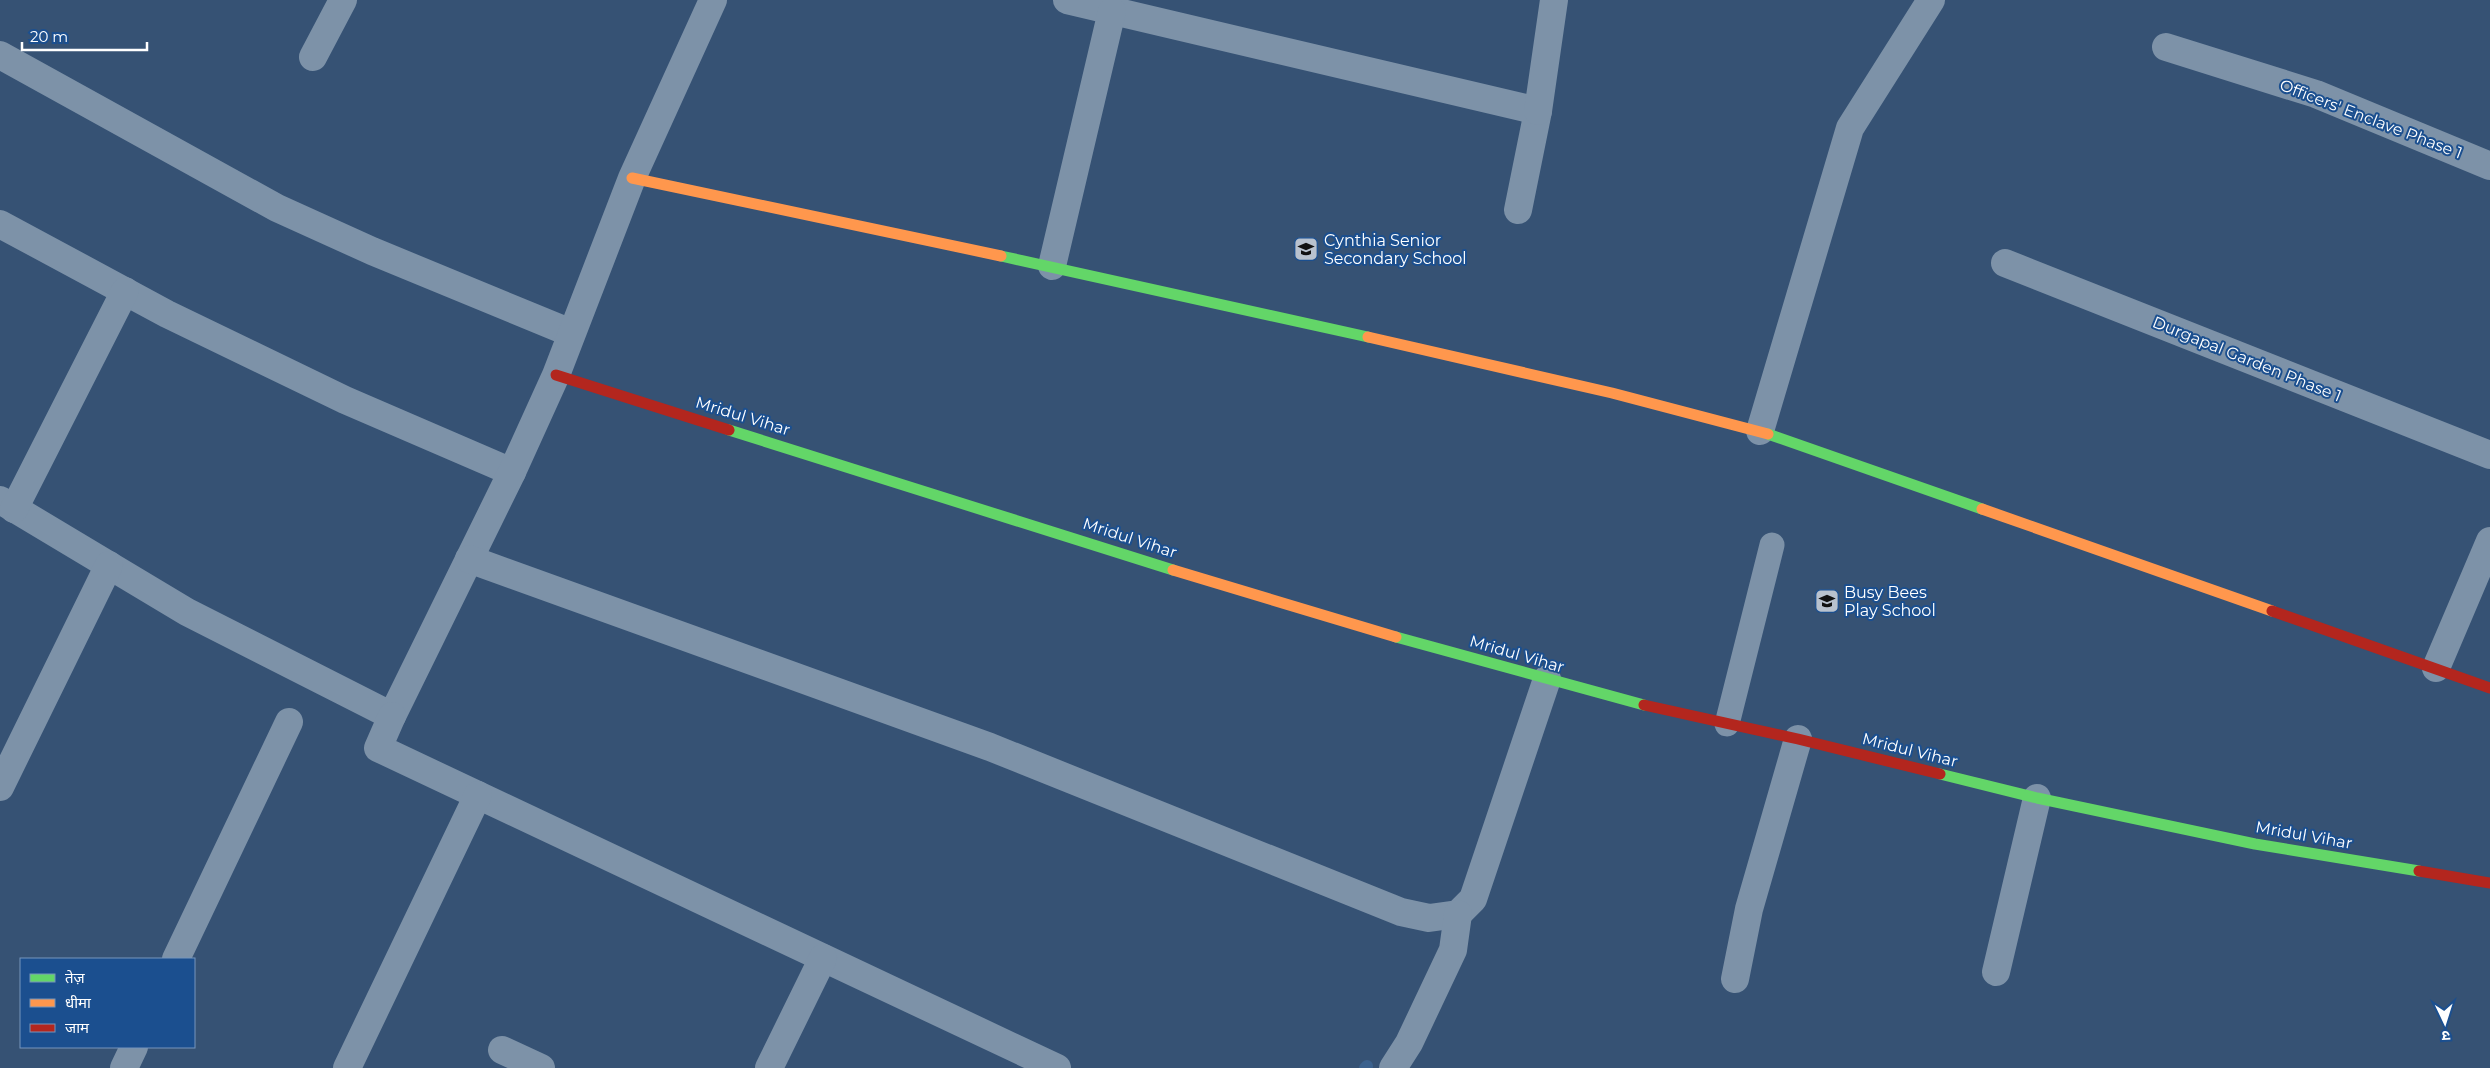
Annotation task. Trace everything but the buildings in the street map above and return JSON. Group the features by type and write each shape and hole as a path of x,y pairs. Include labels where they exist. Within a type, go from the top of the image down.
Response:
{"street":[{"path":"313,57 343,0"},
{"path":"713,0 632,178 556,375 512,472 378,748 1057,1068"},
{"path":"1067,0 1538,110"},
{"path":"1518,210 1538,110 1554,0"},
{"path":"1760,431 1850,128 1931,0"},
{"path":"1052,266 1112,10"},
{"name":"Officers' Enclave Phase 1","path":"2166,47 2316,94 2490,166"},
{"path":"0,56 277,208 372,251 571,333"},
{"path":"632,178 1052,266 1612,393 1760,431 2490,688"},
{"path":"0,224 125,291 345,400 512,472"},
{"name":"Durgapal Garden Phase 1","path":"2005,263 2490,455"},
{"path":"125,291 7,504 187,612 392,716"},
{"name":"Mridul Vihar","path":"556,375 1307,612 1615,699 1798,739 2037,798 2255,844 2490,883"},
{"path":"2436,668 2490,541"},
{"path":"469,559 990,747 1401,912 1429,918 1458,914"},
{"path":"0,787 109,565"},
{"path":"1393,1068 1409,1043 1453,950 1458,914 1473,898 1547,679"},
{"path":"176,958 289,722"},
{"path":"1735,979 1749,908 1798,739"},
{"path":"348,1068 478,795"},
{"path":"1996,972 2037,798"},
{"path":"769,1068 823,958"},
{"path":"124,1068 134,1048"},
{"path":"502,1050 540,1068"}],"lane":[{"path":"1727,724 1772,545"}],"traffic: fast":[{"path":"1001,256 1368,337"},
{"path":"729,430 1173,570"},
{"path":"1768,434 1982,509"},
{"path":"1396,637 1644,705"},
{"path":"1940,774 2037,798 2255,844 2419,871"}],"traffic: slow":[{"path":"632,178 1001,256"},
{"path":"1368,337 1612,393 1768,434"},
{"path":"1982,509 2272,611"},
{"path":"1173,570 1396,637"}],"traffic: jam":[{"path":"556,375 729,430"},
{"path":"2272,611 2490,688"},
{"path":"1644,705 1798,739 1940,774"},
{"path":"2419,871 2490,883"}],"place":[{"name":"Cynthia Senior Secondary School","path":"1306,249"},
{"name":"Busy Bees Play School","path":"1827,601"}]}
